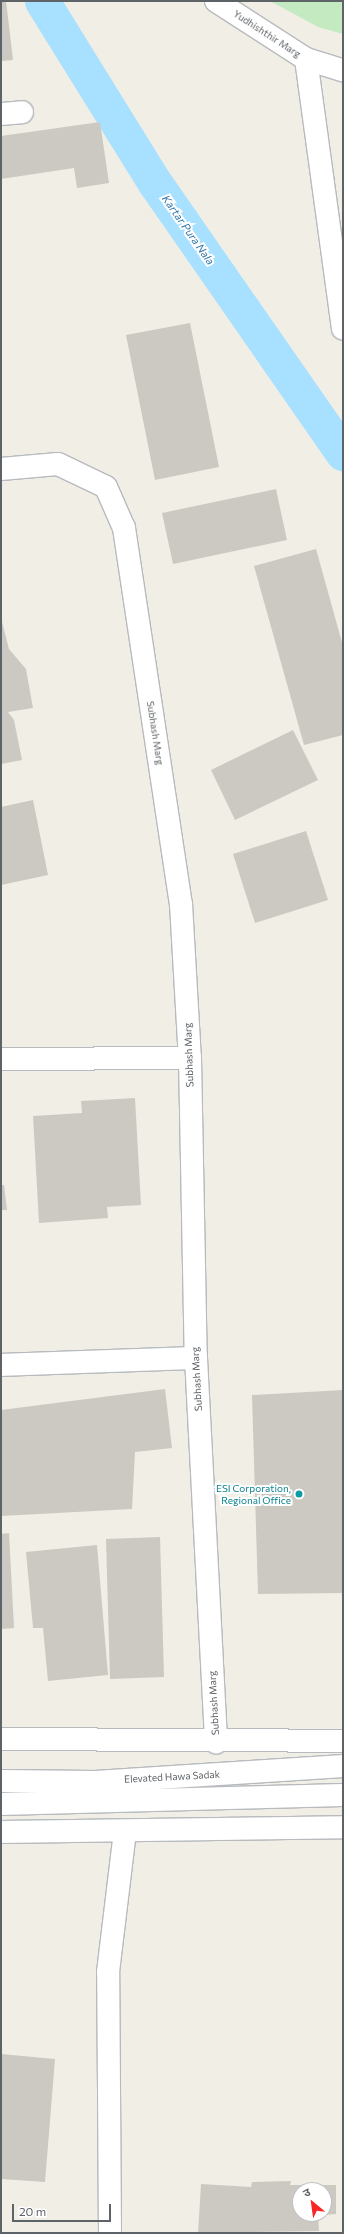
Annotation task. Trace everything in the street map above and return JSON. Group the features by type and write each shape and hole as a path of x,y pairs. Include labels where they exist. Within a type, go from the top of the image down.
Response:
{"street":[{"name":"Yudhishthir Marg","path":"216,1 306,59 343,70"},
{"path":"306,59 343,328"},
{"name":"Subhash Marg","path":"1,469 58,464 106,487 124,528 181,904 190,1058 196,1358 216,1742"},
{"path":"1,1059 190,1058"},
{"path":"1,1365 196,1358"},
{"path":"1,1739 216,1742 343,1741"},
{"name":"Elevated Hawa Sadak","path":"1,1781 95,1782 343,1766"},
{"path":"1,1804 343,1795"},
{"path":"1,1832 343,1827"},
{"path":"110,2233 108,1972 125,1831"}],"green space":[{"path":"270,1 343,1 343,34 318,27"}],"building":[{"path":"1,1 6,1 13,60 1,61"},
{"path":"100,122 109,183 77,188 74,168 1,179 1,136"},
{"path":"190,323 219,467 155,480 126,335"},
{"path":"276,489 287,540 173,564 162,513"},
{"path":"316,549 343,646 343,735 304,745 254,566"},
{"path":"1,618 9,649 26,669 33,708 8,712 14,720 22,760 1,764"},
{"path":"293,730 318,780 235,820 211,770"},
{"path":"33,800 48,875 1,885 1,807"},
{"path":"306,831 328,900 255,923 233,854"},
{"path":"135,1098 141,1205 107,1207 108,1218 39,1223 33,1116 82,1113 81,1101"},
{"path":"1,1185 4,1185 7,1210 1,1210"},
{"path":"165,1389 172,1448 135,1452 132,1509 1,1516 1,1410"},
{"name":"ESI Corporation, Regional Office","path":"343,1390 343,1593 258,1594 252,1395"},
{"path":"9,1533 14,1628 1,1629 1,1534"},
{"path":"160,1537 164,1677 110,1679 106,1539"},
{"path":"97,1545 108,1675 48,1681 43,1628 33,1628 26,1552"},
{"path":"1,2054 55,2059 45,2182 1,2179"},
{"path":"291,2181 292,2222 318,2222 319,2231 198,2233 201,2184 251,2187 252,2182"},
{"path":"332,2185 336,2185 336,2214 332,2214"}],"waterway":[{"name":"Kartar Pura Nala","path":"42,1 155,183 343,453"}],"place":[{"name":"ESI Corporation, Regional Office","path":"299,1494"}]}
